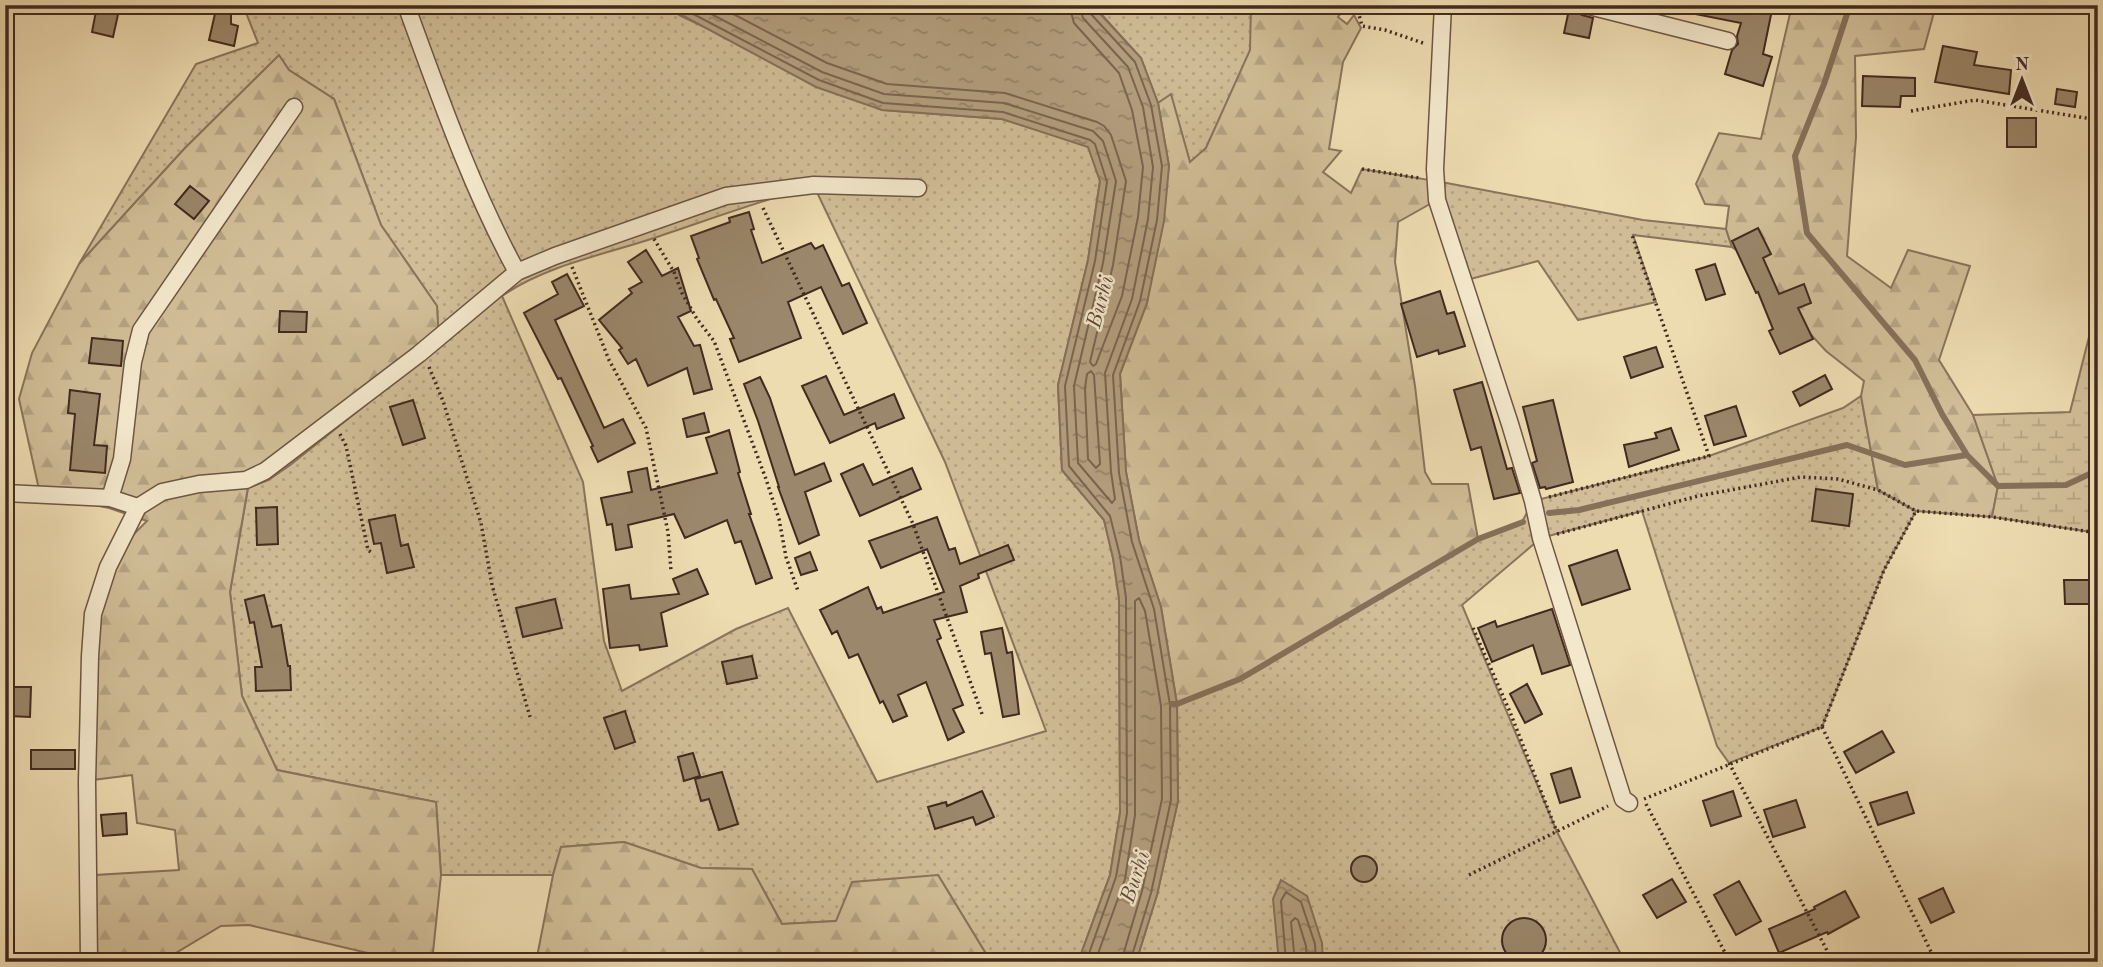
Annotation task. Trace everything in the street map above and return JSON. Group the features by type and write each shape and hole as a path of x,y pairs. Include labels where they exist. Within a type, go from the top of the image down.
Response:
{"street":[{"path":"406,5 443,105 501,243 517,272"},
{"path":"1443,5 1437,200 1533,501 1541,538 1631,800"},
{"path":"1585,5 1728,41"},
{"path":"110,498 122,459 132,362 141,330 293,107"},
{"path":"89,962 87,782 93,614 108,568 138,507 162,492 199,484 246,480 265,471 419,354 517,272 726,196 814,185 918,188"},
{"path":"5,493 110,498 138,507"}],"path":[{"path":"1358,12 1362,26 1385,30 1420,43 1441,41"},
{"path":"1911,111 1975,100 2098,120"},
{"path":"1362,169 1436,181"},
{"path":"756,193 913,524 982,714"},
{"path":"646,225 674,272 697,319 713,341 766,479 779,519 786,556 799,591"},
{"path":"1533,501 1709,456 1632,235"},
{"path":"567,252 609,359 646,428 668,532 671,571"},
{"path":"419,354 432,372 466,474 481,523 492,585 530,716"},
{"path":"333,420 346,446 368,550 372,553"},
{"path":"1541,538 1698,496 1801,477 1838,478 1878,490 1916,511 1992,517 2098,533"},
{"path":"1469,874 1631,800 1822,727 1884,570 1916,511"},
{"path":"1473,628 1515,723 1557,832"},
{"path":"1822,727 1936,962"},
{"path":"1729,763 1833,962"},
{"path":"1631,800 1730,962"}],"green space":[{"path":"243,5 663,5 681,16 882,110 1002,119 1088,146 1100,181 1088,260 1058,385 1062,470 1104,520 1113,558 1119,598 1120,813 1110,875 1078,962 991,962 938,875 836,921 782,924 752,869 701,868 624,842 561,847 553,875 441,875 436,802 277,770 242,696 230,592 248,488 268,480 290,465 439,346 437,306 381,225 334,99 289,70 279,56 185,148 79,264 196,64 258,43","holes":["814,186 945,462 1046,731 877,782 788,608 736,629 622,691 604,641 583,482 502,296 537,277 574,262"]},
{"path":"1093,5 1251,5 1251,50 1206,148 1190,163 1171,95 1158,103 1141,58"},
{"path":"1251,5 1347,5 1338,17 1347,24 1354,15 1361,28 1343,62 1329,149 1341,151 1323,172 1351,193 1362,169 1436,181 1437,200 1398,222 1395,262 1415,386 1425,472 1432,484 1468,484 1478,539 1240,679 1177,704 1161,607 1139,540 1126,472 1120,374 1147,303 1169,166 1158,103 1171,94 1190,162 1206,148 1250,50"},
{"path":"1792,5 1936,5 1924,49 1855,56 1856,137 1847,256 1891,288 1908,250 1970,266 1939,360 1973,415 1998,486 1992,517 1916,511 1878,490 1861,396 1864,381 1826,351 1769,289 1757,264 1732,247 1726,229 1729,206 1705,204 1696,184 1719,133 1761,139"},
{"path":"279,55 289,70 334,99 381,225 437,306 439,346 290,465 268,480 248,487 230,592 242,696 277,770 436,802 441,875 432,962 406,962 249,925 221,926 164,960 92,962 95,875 179,870 175,830 137,823 132,775 92,780 92,640 110,571 134,534 147,521 109,508 40,494 19,399 32,353 79,264 185,148"},
{"path":"1436,181 1643,220 1726,229 1732,247 1633,235 1656,302 1578,320 1538,261 1463,281"},
{"path":"2098,323 2098,533 1992,517 1998,486 1973,415 2070,412 2090,333"},
{"path":"1861,396 1878,490 1916,511 1884,570 1822,727 1729,763 1717,746 1642,511 1541,538 1462,605 1557,832 1625,962 1136,962 1157,895 1178,801 1177,704 1240,679 1478,539 1522,522 1533,501 1709,456 1843,408"},
{"path":"624,842 701,868 752,869 782,924 836,921 852,882 938,875 991,962 536,962 561,847"}],"water":[{"name":"Burhi","path":"663,5 1092,5 1141,58 1158,103 1169,166 1164,221 1147,303 1120,374 1126,472 1139,540 1161,607 1177,704 1178,801 1157,895 1136,962 1078,962 1110,875 1120,813 1119,598 1113,558 1104,520 1062,470 1058,385 1088,260 1100,181 1088,147 1002,119 882,110 816,87"},
{"path":"1281,880 1307,896 1322,943 1323,962 1279,962 1273,899"}],"building":[{"path":"217,5 231,5 231,24 238,26 234,46 209,40"},
{"path":"1570,5 1575,5 1577,12 1582,15 1593,18 1589,38 1564,33"},
{"path":"1691,5 1773,5 1763,54 1772,57 1763,86 1725,74 1732,50 1738,44 1737,36 1741,23 1690,13"},
{"path":"97,6 119,10 113,37 92,32"},
{"path":"1943,46 1977,52 1974,65 2011,70 2009,94 1935,82"},
{"path":"1863,76 1915,78 1915,96 1901,96 1900,107 1862,106"},
{"path":"2057,89 2077,92 2075,107 2055,104"},
{"path":"2007,118 2036,118 2036,147 2007,147"},
{"path":"190,186 209,201 194,219 175,204"},
{"path":"749,212 754,229 751,230 762,263 811,243 815,249 823,245 842,286 849,283 867,323 843,334 821,287 788,302 801,338 739,362 730,339 734,338 716,299 714,300 697,259 699,258 691,236 730,222 729,218"},
{"path":"1758,228 1771,254 1763,258 1779,294 1804,284 1811,303 1798,308 1813,339 1780,354 1769,331 1773,329 1758,292 1756,293 1732,241"},
{"path":"646,250 662,276 678,268 691,311 678,317 694,346 700,345 712,389 694,394 687,368 648,386 636,359 628,364 619,350 622,348 599,320 632,293 629,289 642,282 628,262"},
{"path":"1715,264 1725,294 1706,300 1696,270"},
{"path":"567,274 584,306 555,320 604,428 623,419 635,443 598,462 561,378 558,379 524,313 558,294 552,282"},
{"path":"1440,291 1447,314 1454,312 1465,346 1439,354 1438,350 1417,357 1401,304"},
{"path":"280,311 307,312 306,332 279,332"},
{"path":"92,338 123,341 121,366 89,363"},
{"path":"1656,347 1663,367 1631,378 1624,357"},
{"path":"1825,375 1832,389 1800,406 1793,392"},
{"path":"826,376 844,415 894,394 904,418 877,429 875,423 830,443 802,386"},
{"path":"760,377 770,398 795,475 824,463 831,481 805,492 819,535 799,544 744,384"},
{"path":"1482,382 1507,469 1512,468 1520,493 1494,499 1481,447 1471,450 1454,390"},
{"path":"70,390 100,394 94,445 107,446 105,473 70,470 75,414 68,413"},
{"path":"413,400 425,438 403,445 390,407"},
{"path":"1553,400 1573,482 1546,489 1540,488 1532,463 1537,461 1523,407"},
{"path":"1736,406 1746,436 1714,445 1705,416"},
{"path":"704,413 709,432 687,437 683,419"},
{"path":"1671,428 1679,450 1629,467 1624,445 1657,438 1655,433"},
{"path":"729,430 749,514 772,578 756,584 741,541 735,543 727,520 685,538 674,514 628,525 632,547 616,550 612,524 607,525 601,498 632,492 628,472 647,468 651,490 717,473 706,438"},
{"path":"863,464 873,485 912,468 921,489 860,516 841,474"},
{"path":"1816,489 1853,494 1849,526 1812,521"},
{"path":"277,507 278,544 257,545 256,508"},
{"path":"395,515 401,546 408,544 414,567 387,573 381,543 374,544 369,520"},
{"path":"937,517 949,550 955,548 960,564 1008,545 1014,560 978,574 979,578 960,586 967,612 934,620 941,638 937,640 963,705 953,709 964,732 948,740 926,682 898,695 907,716 893,722 883,701 880,703 858,654 849,658 837,631 832,634 820,610 868,587 877,609 881,607 883,613 944,592 927,549 881,568 869,541"},
{"path":"1617,550 1630,589 1582,605 1569,566"},
{"path":"810,552 817,570 801,575 795,558"},
{"path":"697,569 708,594 661,613 667,646 640,650 639,645 610,648 603,589 629,585 631,599 679,594 673,579"},
{"path":"2064,580 2090,580 2090,604 2065,604"},
{"path":"264,595 272,627 281,625 290,666 291,690 256,691 255,667 262,667 254,622 250,623 245,600"},
{"path":"555,599 562,628 523,637 516,608"},
{"path":"1552,609 1570,665 1542,674 1533,645 1492,662 1478,628 1495,621 1497,627"},
{"path":"1002,628 1007,653 1012,652 1019,714 1003,717 991,653 985,654 981,632"},
{"path":"752,656 757,678 727,684 722,662"},
{"path":"1527,684 1542,714 1525,723 1510,694"},
{"path":"9,687 31,687 30,717 9,716"},
{"path":"625,711 635,742 615,749 604,718"},
{"path":"1882,731 1894,752 1856,773 1844,752"},
{"path":"31,750 75,750 75,769 31,769"},
{"path":"693,753 700,776 684,781 678,757"},
{"path":"1571,768 1580,797 1560,803 1551,774"},
{"path":"722,772 738,824 719,830 709,799 701,801 695,779"},
{"path":"982,791 994,817 976,825 973,817 935,829 928,807 946,802 947,806"},
{"path":"1733,791 1741,816 1711,826 1703,801"},
{"path":"1907,792 1914,813 1878,825 1870,803"},
{"path":"1796,800 1805,827 1773,837 1764,810"},
{"path":"126,813 127,834 103,836 101,815"},
{"path":"1364,856 1373,860 1377,869 1373,878 1364,882 1355,878 1351,869 1355,860"},
{"path":"1672,879 1686,902 1657,918 1643,895"},
{"path":"1739,881 1761,921 1736,935 1714,895"},
{"path":"1943,888 1954,912 1931,923 1919,899"},
{"path":"1845,891 1859,917 1828,934 1827,932 1779,953 1769,929 1815,909 1814,907"},
{"path":"1524,918 1539,925 1546,940 1539,955 1524,962 1509,955 1502,940 1509,925"}],"waterway":[{"path":"1549,513 1579,510 1847,445 1905,465 1967,455 1942,414 1915,360 1807,233 1795,156 1824,84 1850,5"},
{"path":"1967,455 1998,486 2066,485 2096,471 2098,465"},
{"path":"1172,704 1240,679 1478,539 1523,522"}]}
